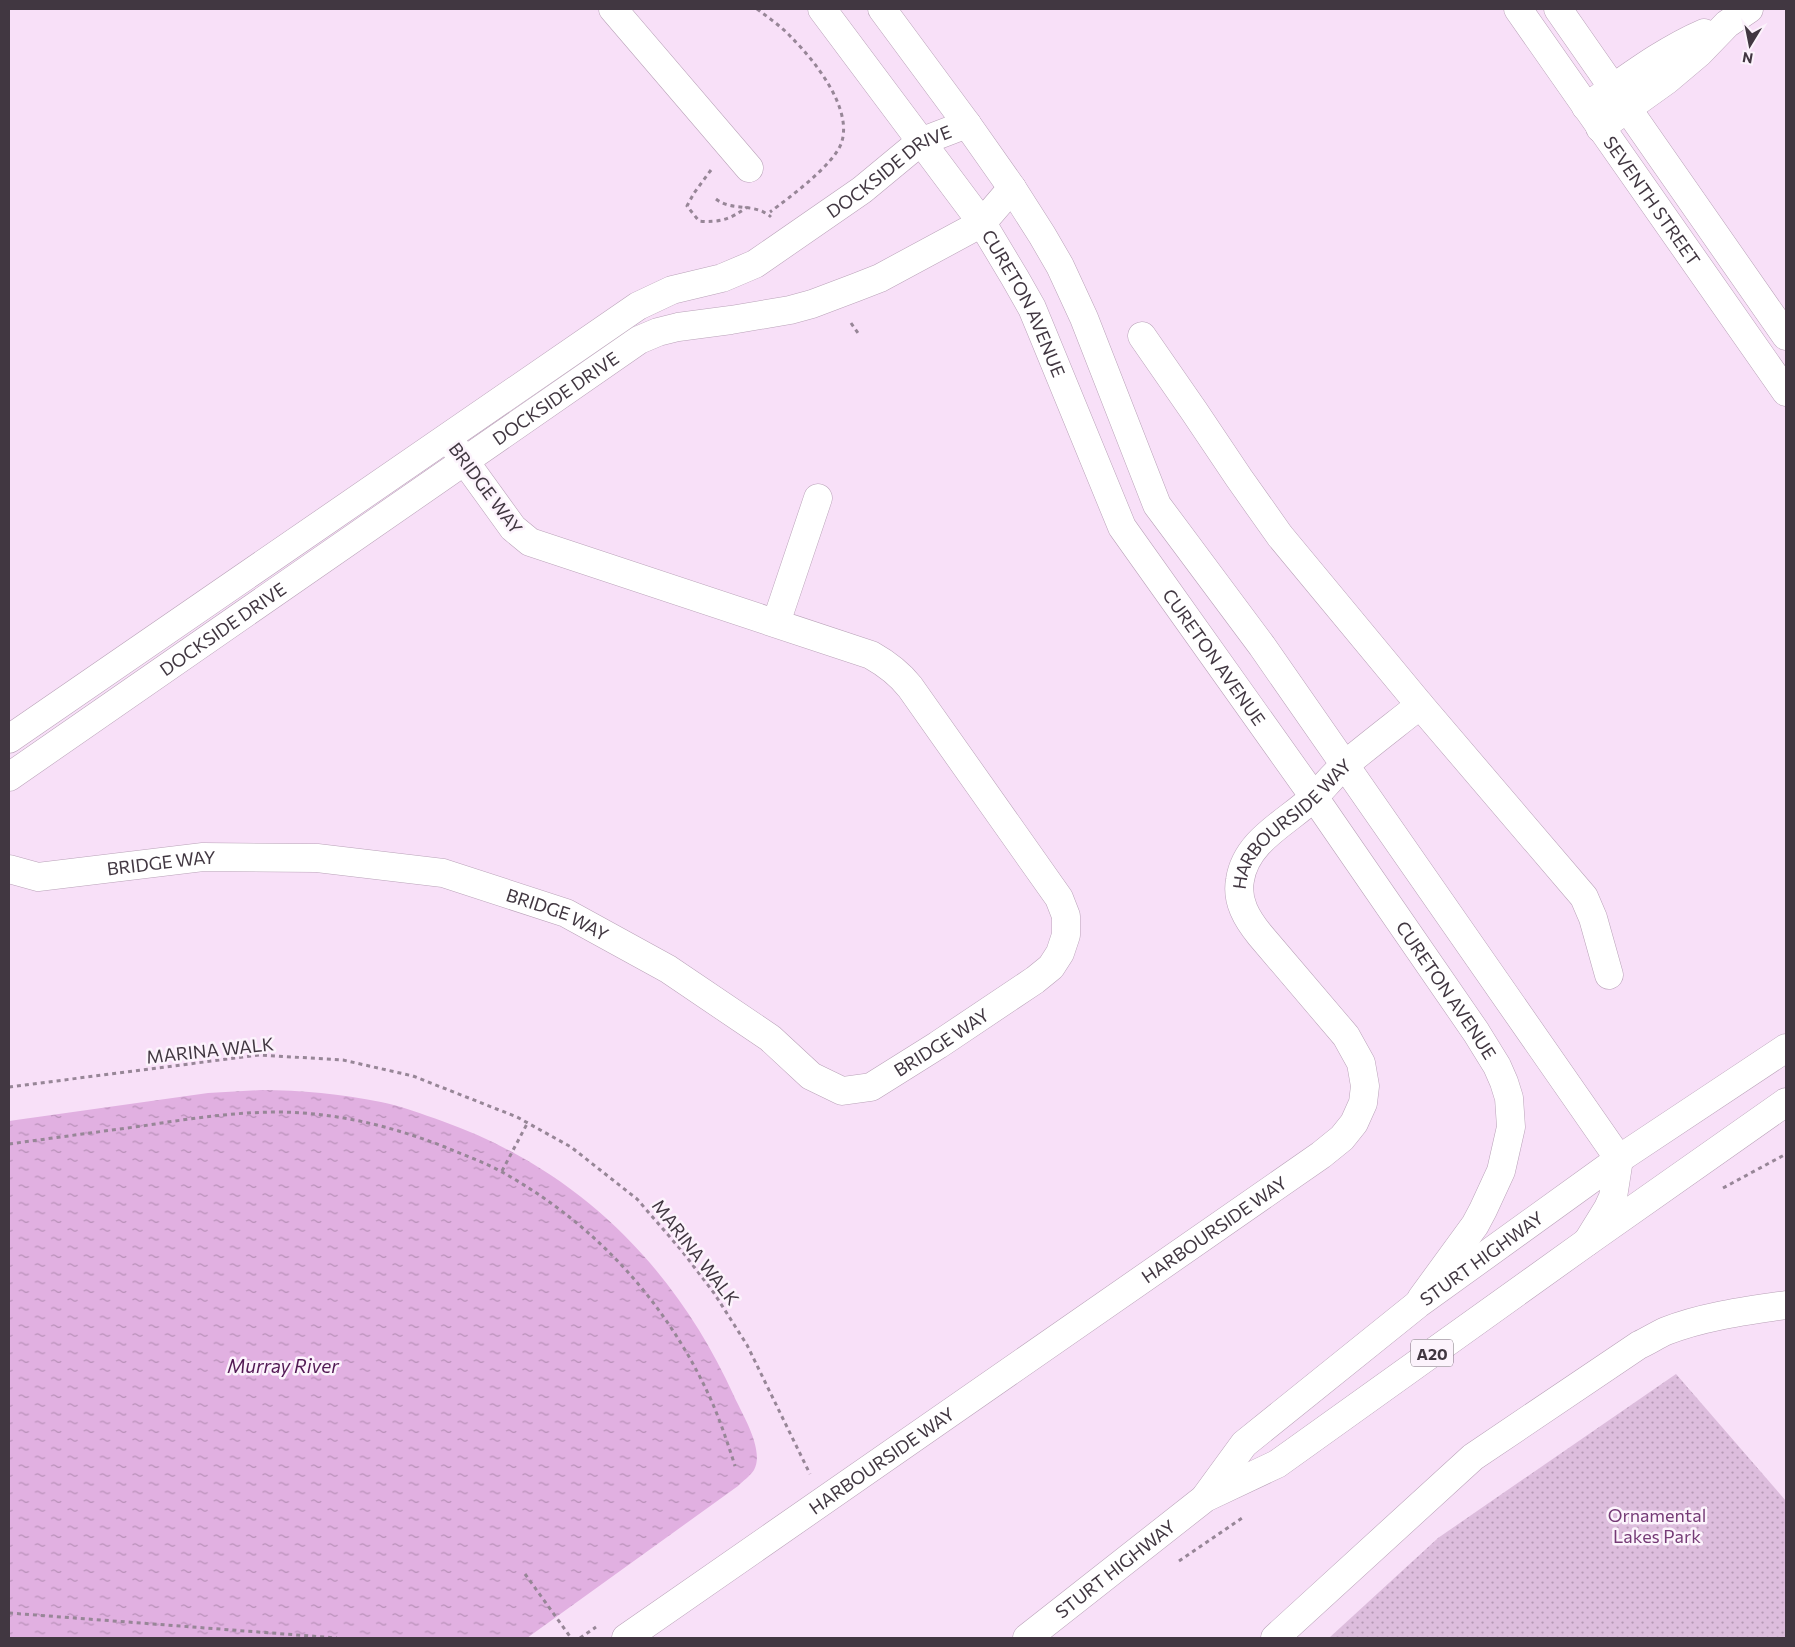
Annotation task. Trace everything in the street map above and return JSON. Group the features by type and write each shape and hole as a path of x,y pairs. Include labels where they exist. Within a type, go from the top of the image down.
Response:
{"main road":[{"path":"613,9 749,168"},
{"name":"CURETON AVENUE","path":"822,9 982,223 1032,308 1122,527 1314,797 1476,1032 1501,1074 1509,1098 1511,1127 1510,1139 1501,1171 1475,1225 1418,1304"},
{"path":"882,9 967,124 1042,235 1073,292 1084,318 1156,505 1262,646 1620,1159 1611,1202 1587,1242"},
{"name":"SEVENTH STREET","path":"1518,9 1786,392"},
{"name":"SEVENTH STREET","path":"1558,9 1786,336"},
{"path":"1593,117 1620,98 1650,63 1693,38 1727,24 1749,9"},
{"name":"DOCKSIDE DRIVE","path":"9,739 638,306 672,290 722,278 755,264 862,190 920,142 967,124"},
{"name":"DOCKSIDE DRIVE","path":"9,777 618,352 648,335 678,326 750,317 812,304 880,278 982,223 1012,188"},
{"path":"1142,336 1280,536 1420,705 1584,897 1593,918 1609,975"},
{"name":"BRIDGE WAY","path":"9,869 38,877 203,857 308,858 443,873 566,914 668,969 770,1038 811,1076 842,1091 871,1087 938,1045 1035,980 1051,967 1060,953 1066,935 1066,916 1059,898 914,693 897,672 871,655 530,542 513,528 448,438"},
{"path":"776,623 818,498"},
{"name":"HARBOURSIDE WAY","path":"626,1638 1342,1138 1354,1123 1364,1103 1365,1086 1361,1064 1346,1036 1254,927 1244,912 1239,891 1242,871 1254,847 1314,797 1344,766 1420,705"},
{"name":"STURT HIGHWAY","path":"1205,1498 1244,1444 1418,1304 1620,1159 1786,1048"},
{"name":"STURT HIGHWAY","path":"1027,1638 1205,1498 1277,1464 1786,1102"},
{"path":"1275,1638 1474,1457 1639,1345 1665,1332 1698,1321 1743,1311 1786,1305"}],"path":[{"path":"757,9 791,36 810,58 828,84 836,100 840,109 844,130 841,145 832,160 768,214"},
{"path":"730,146 694,193 688,206 699,221 706,221 734,217 748,206"},
{"name":"MARINA WALK","path":"9,1087 259,1055 343,1060 413,1076 528,1122 571,1147 637,1199 682,1251 714,1293 747,1345 812,1477"},
{"path":"9,1144 193,1118 280,1112 358,1120 401,1130 478,1160 502,1172 562,1210 616,1258 644,1289 698,1373 713,1404 734,1466"},
{"path":"502,1172 528,1122"},
{"path":"525,1574 571,1638"},
{"path":"9,1613 337,1638"},
{"path":"580,1638 604,1622"}],"green space":[{"name":"Ornamental Lakes Park","path":"1676,1374 1786,1501 1786,1638 1329,1638 1438,1538"}],"water":[{"name":"Murray River","path":"261,1090 336,1095 381,1102 412,1110 491,1141 536,1166 578,1195 616,1228 651,1265 682,1305 710,1349 747,1422 757,1453 757,1462 754,1470 738,1486 527,1638 9,1638 9,1121 208,1093"}]}
